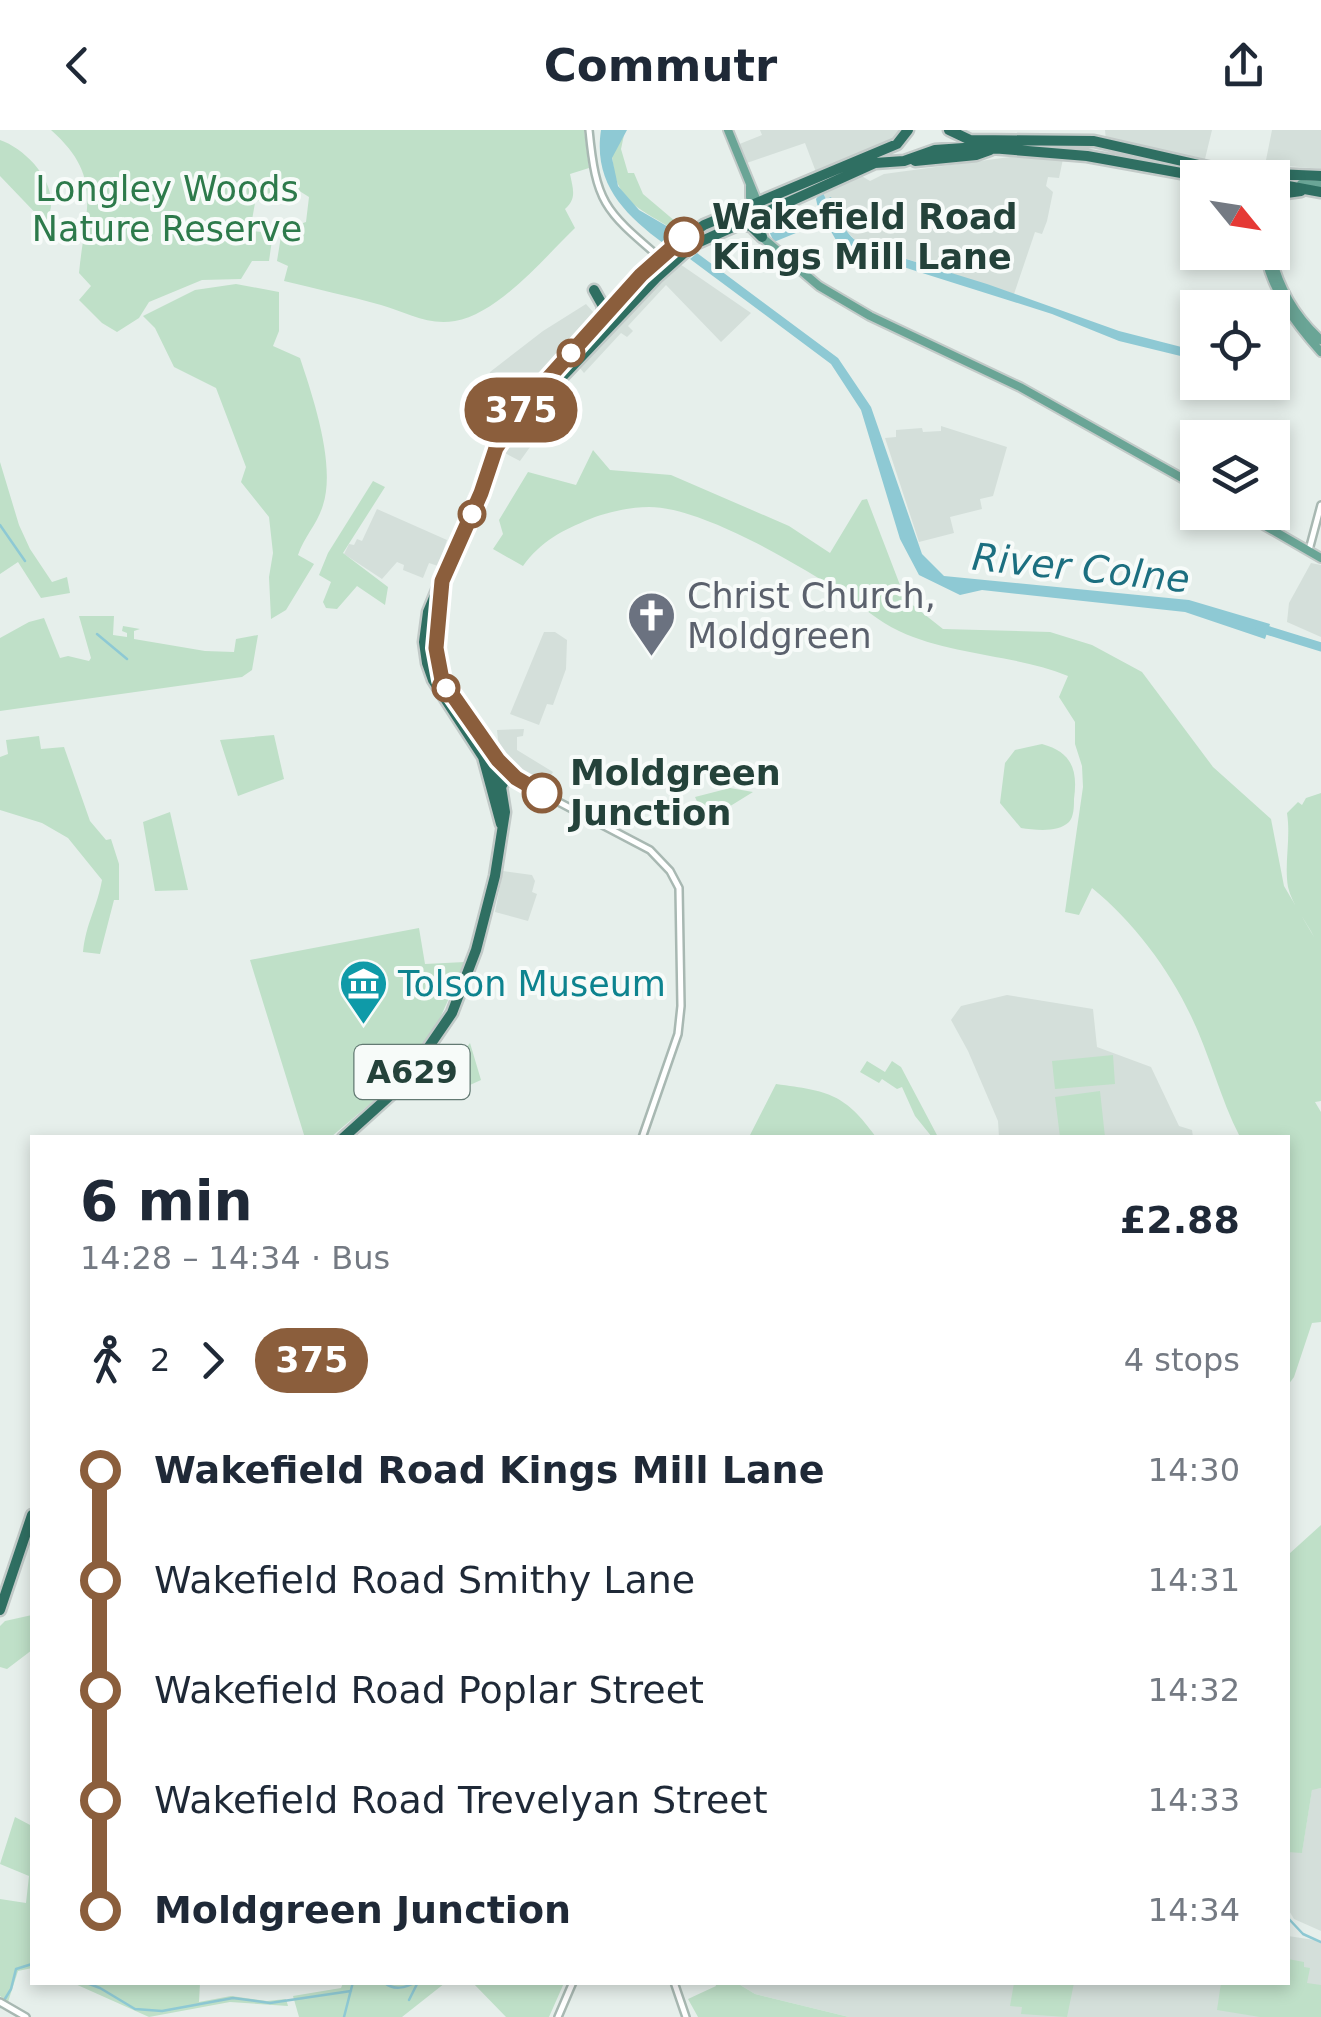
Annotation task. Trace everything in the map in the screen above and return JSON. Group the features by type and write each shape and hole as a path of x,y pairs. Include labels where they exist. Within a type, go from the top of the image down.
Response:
{"highway":[{"name":"A629","path":"494,458 496,448 532,395 618,300 669,255 688,241 897,144 908,130"},
{"path":"908,130 913,146 932,151 978,147 1087,156 1180,172"},
{"path":"932,151 944,140 947,130 970,140 1098,144 1180,162"},
{"path":"1087,156 1098,144"},
{"path":"1098,144 1128,156 1135,163"},
{"path":"904,161 976,155 990,150"},
{"name":"A629","path":"688,241 738,224 756,208 859,169 886,161 904,161 932,151"},
{"path":"1290,176 1321,176"},
{"path":"1290,184 1307,190"},
{"path":"1290,192 1321,189"},
{"path":"738,224 751,226 762,236"},
{"name":"A629","path":"501,824 485,762 471,734 433,680 428,612 494,458 536,401 656,278 669,255"},
{"path":"618,300 629,299 647,281 656,278"},
{"path":"594,290 603,306 602,318"},
{"name":"A629","path":"346,1135 404,1083 452,1012 487,914 496,876 504,812 501,786 487,746 442,680 430,641 442,581"},
{"path":"478,730 480,718"},
{"path":"501,786 505,780 516,778"},
{"path":"0,1610 7,1595 3,1590 30,1520"}],"main road":[{"path":"728,130 750,186 762,236 819,286 870,316 1020,387 1180,478"},
{"path":"1290,184 1321,189"},
{"path":"1271,270 1292,318 1321,352"},
{"path":"1275,270 1284,294 1305,325 1321,340"},
{"path":"1273,530 1321,558"}],"street":[{"path":"589,130 593,172 607,210 669,255"},
{"path":"1309,551 1321,505"},
{"path":"487,746 516,778"},
{"path":"485,762 650,850 670,871 679,888 678,1034 643,1135"},
{"path":"560,2016 572,1985"},
{"path":"675,1985 686,2017"},
{"path":"0,2002 26,2017"}],"shaded area":[{"path":"760,130 900,130 898,136 816,172 805,143 744,164 737,145 762,135"},
{"path":"1105,130 1212,130 1205,160 1106,141"},
{"path":"1272,130 1321,130 1321,169 1290,166 1290,160 1266,160"},
{"path":"1017,156 1063,159 1059,178 1048,177 1046,186 1053,192 1047,221 1042,234 1035,232 1014,294 858,243 839,223 830,198 826,199 822,191 860,175 870,181 884,174"},
{"path":"677,262 751,313 721,342 666,285 628,326 633,331 627,337 621,333 584,373 565,350 547,367 566,393 520,461 503,452 538,406 524,390 488,385 490,372 586,304 609,330"},
{"path":"941,426 1007,447 993,496 980,499 982,509 950,517 954,533 919,542 885,438 896,437 896,430 941,431"},
{"path":"377,509 447,540 438,566 429,563 423,578 403,570 404,565 397,562 382,579 344,554 349,544 354,545 357,539 362,541"},
{"path":"1311,563 1321,565 1321,637 1287,622 1289,603"},
{"path":"544,632 555,632 567,640 566,669 553,705 547,704 539,725 510,714"},
{"path":"524,729 523,736 517,737 517,750 553,772 544,787 508,765 499,749 497,730"},
{"path":"503,871 532,875 535,881 532,892 537,894 528,921 495,912"},
{"path":"1007,995 1093,1009 1097,1047 1151,1067 1179,1126 1192,1130 1193,1135 999,1135 998,1121 951,1020 961,1006"},
{"path":"1321,1788 1321,1931 1294,1919 1290,1912 1290,1852 1302,1852 1312,1789"},
{"path":"1290,1936 1321,1941 1321,2017 849,2017 755,1994 740,1985 1290,1985"}],"green space":[{"name":"Longley Woods Nature Reserve","path":"51,130 584,130 589,168 570,174 573,197 565,209 575,228 520,283 471,316 445,322 426,320 284,281 288,266 277,261 282,230 306,222 309,197 285,182 255,203 250,231 273,233 269,261 252,261 241,279 202,280 149,302 139,318 117,332 79,300 91,286 79,273 87,212 85,179 68,147"},
{"path":"624,135 621,149 628,173 634,173 643,194 682,227 677,232 638,208 618,184 612,156"},
{"path":"0,140 33,162 48,185 50,211 45,223 0,176"},
{"path":"236,284 279,292 279,331 273,346 300,358 325,451 323,505 298,555 314,564 286,610 271,619 269,577 273,553 269,517 241,482 246,467 216,388 174,367 155,328 143,316 195,290"},
{"path":"593,450 610,470 671,475 789,526 830,553 862,500 867,499 900,585 900,595 943,629 1050,632 1092,645 1142,672 1213,767 1271,819 1284,886 1296,906 1287,878 1287,813 1298,802 1302,805 1306,798 1321,793 1321,1101 1315,1102 1321,1112 1321,1322 1312,1323 1290,1382 1290,1135 1239,1135 1182,998 1161,963 1121,915 1092,888 1079,915 1065,912 1083,787 1075,722 1059,697 1068,676 899,631 775,553 695,516 671,510 634,508 590,519 553,537 523,566 493,549 503,534 499,520 528,472 576,485"},
{"path":"0,462 30,549 52,582 67,577 70,593 41,598 18,562 0,574"},
{"path":"373,481 385,487 343,553 388,587 385,605 357,586 337,609 326,608 323,602 331,582 319,575 328,553"},
{"path":"79,616 114,616 113,635 127,637 123,626 140,629 134,631 134,639 205,651 234,652 236,639 258,635 252,670 242,677 0,711 0,638 44,618 60,658 89,661"},
{"path":"274,735 284,779 238,796 220,740"},
{"path":"39,736 41,749 64,747 90,821 106,840 111,839 119,864 119,900 114,900 100,954 83,952 102,880 68,838 42,823 0,810 0,757 8,754 6,740"},
{"path":"1042,744 1060,752 1071,764 1075,779 1073,814 1059,828 1021,828 1000,803 1005,763 1015,750"},
{"path":"730,788 753,792 706,821 695,797"},
{"path":"170,812 188,890 155,891 143,822"},
{"path":"419,928 425,964 465,962 437,1025 390,1087 333,1135 304,1135 250,960"},
{"path":"470,1043 481,1080 439,1099 425,1099"},
{"path":"1113,1055 1115,1084 1055,1089 1052,1061"},
{"path":"867,1061 885,1072 892,1061 901,1067 937,1135 930,1135 915,1116 902,1087 897,1089 882,1079 879,1083 860,1072"},
{"path":"776,1084 834,1097 855,1112 874,1135 750,1135"},
{"path":"1100,1091 1105,1135 1060,1135 1055,1097"},
{"path":"1321,1525 1321,1788 1312,1790 1302,1853 1290,1852 1290,1553"},
{"path":"30,1615 30,1652 7,1669 0,1667 0,1626 5,1621"},
{"path":"15,1817 30,1825 30,1968 18,1971 8,2002 0,1996 0,1899 26,1903 29,1876 0,1864"},
{"path":"1290,1959 1304,1962 1304,1967 1310,1968 1307,1983 1321,1985 1321,2017 1260,2017 1217,2010 1221,1985 1290,1985"},
{"path":"77,1985 200,1985 199,2002 231,1996 267,2001 286,1999 288,2006 230,2002 149,2017"},
{"path":"442,1985 402,2017 299,2017 293,1996 341,1988"},
{"path":"475,1985 563,1985 549,2017 506,2017"},
{"path":"740,1985 755,1994 849,2017 698,2017 688,1999 716,1986"},
{"path":"1014,1985 1074,1985 1067,2017 1021,2014 1022,2007 1010,2006"}],"water":[{"path":"601,130 627,130 612,158 618,186 639,210 677,232 663,243 614,196 602,166"},
{"path":"822,191 826,199 831,197 847,231 864,246 1119,331 1180,347 1180,356 1119,341 1052,314 840,247 825,221 774,242 768,229 818,208 816,199"},
{"path":"697,253 838,358 871,407 922,554 944,576 1189,600 1270,624 1265,639 1185,612 982,590 960,595 919,575 900,539 861,410 831,364 690,259"}],"waterway":[{"path":"0,525 25,561"},
{"name":"River Colne","path":"1260,628 1321,647"},
{"path":"97,634 127,659"},
{"path":"1290,1920 1303,1934 1321,1942"},
{"path":"0,2007 11,1989 16,1969 30,1965"},
{"path":"92,1985 135,2009 162,2011 233,1998 270,2003 351,1991"},
{"path":"344,2017 352,1985"},
{"path":"388,1985 410,1985"},
{"path":"409,2000 416,1985"}],"bus line":[{"name":"375","path":"542,793 516,778 498,760 442,680 436,640 442,581 481,493 496,448 526,403 641,275 684,237"}],"place":[{"name":"Wakefield Road Kings Mill Lane","path":"684,237"},
{"name":"Christ Church, Moldgreen","path":"652,658"},
{"name":"Moldgreen Junction","path":"542,793"},
{"name":"Tolson Museum","path":"363,1026"}]}
